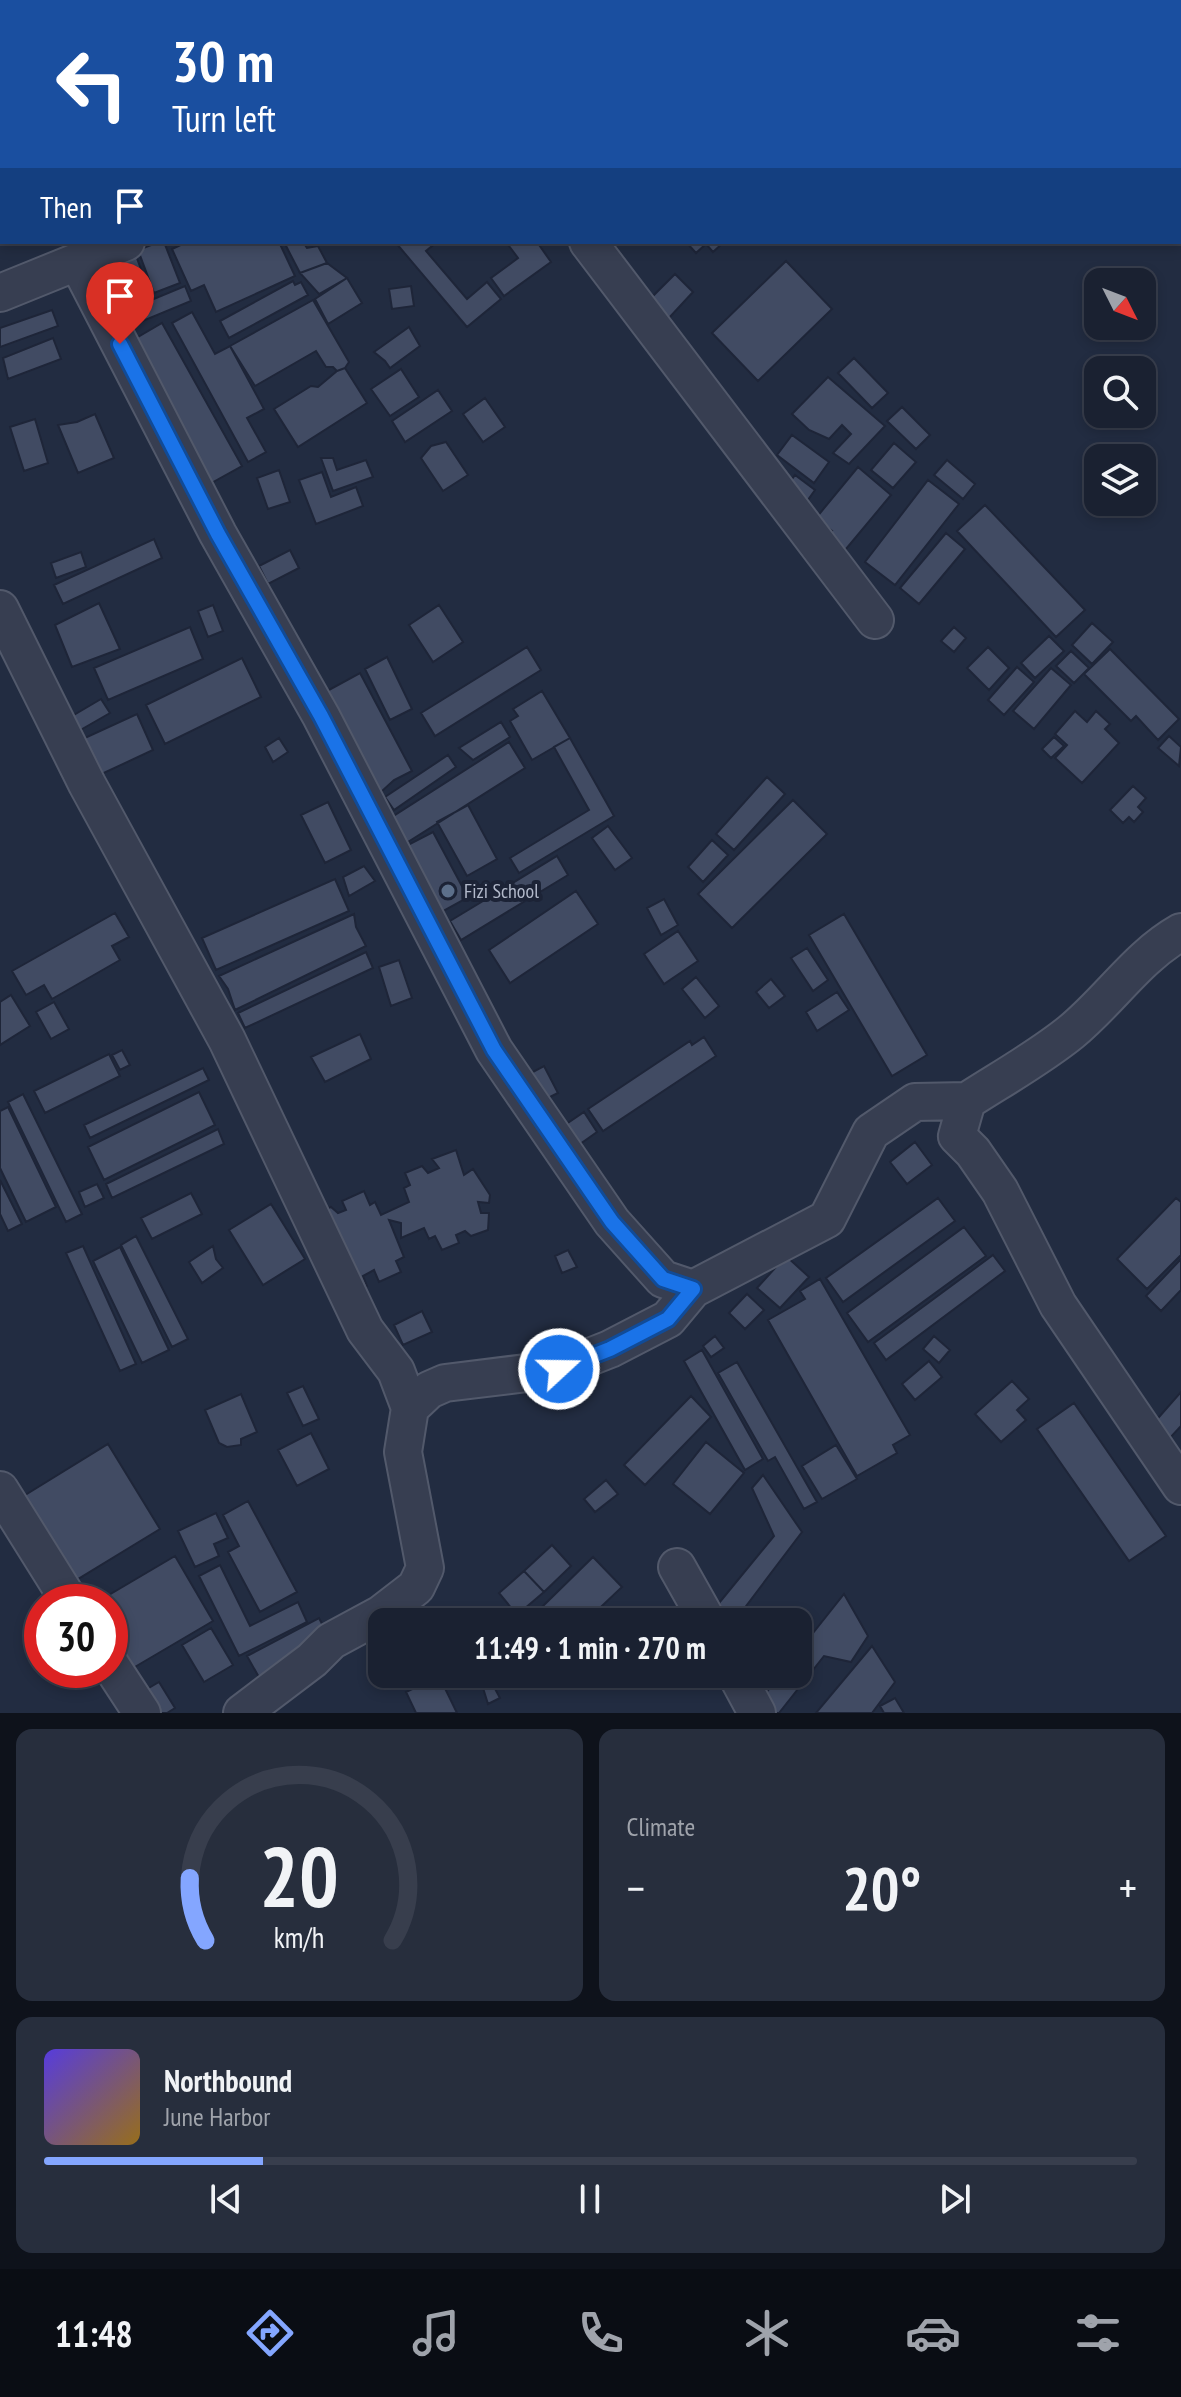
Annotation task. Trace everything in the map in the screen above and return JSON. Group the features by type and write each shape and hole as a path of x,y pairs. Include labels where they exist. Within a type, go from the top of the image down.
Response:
{"street":[{"path":"0,293 121,244"},
{"path":"590,244 875,620"},
{"path":"78,263 218,534 321,716 494,1050 612,1222 663,1279 693,1289"},
{"path":"0,609 87,784 227,1040 365,1330 396,1371 410,1408 403,1452 425,1568 416,1587 381,1614 331,1641 312,1660 242,1713"},
{"path":"410,1408 429,1390 445,1383 559,1369 610,1349 668,1319 693,1289 827,1219 871,1132 915,1102 967,1101 1069,1034 1103,1004 1145,956 1181,932"},
{"path":"967,1101 957,1136 973,1152 1000,1191 1058,1305 1181,1486"},
{"path":"0,1490 59,1584"},
{"path":"677,1567 700,1608"},
{"path":"126,1688 142,1713"},
{"path":"744,1688 757,1713"}],"building":[{"path":"154,244 165,244 180,283 154,293 138,250"},
{"path":"183,244 280,244 295,276 216,312 204,285 191,291 172,249"},
{"path":"285,244 304,244 307,248 318,246 327,263 300,273"},
{"path":"397,244 435,244 426,251 467,299 487,282 501,299 467,327"},
{"path":"508,244 538,244 551,262 504,296 491,278 518,258"},
{"path":"688,244 706,244 696,253"},
{"path":"706,244 722,244 713,252"},
{"path":"134,250 150,294 114,308 98,264"},
{"path":"786,261 832,309 758,381 712,333"},
{"path":"327,263 347,278 319,294 300,273"},
{"path":"675,274 693,292 668,319 649,300"},
{"path":"347,278 362,303 328,324 315,299"},
{"path":"293,281 295,285 301,282 308,295 229,338 220,321"},
{"path":"185,286 191,301 121,330 115,315"},
{"path":"411,286 414,306 392,309 389,289"},
{"path":"313,300 349,362 345,368 337,371 326,367 316,351 255,386 230,346"},
{"path":"52,310 58,326 0,347 0,328"},
{"path":"192,312 215,354 230,346 264,409 247,418 266,452 248,462 172,323"},
{"path":"162,323 242,466 206,486 126,344"},
{"path":"409,327 420,346 390,368 374,352"},
{"path":"53,338 61,359 8,379 3,358"},
{"path":"854,358 888,393 872,408 838,373"},
{"path":"345,368 367,403 298,447 274,409 311,386 318,387"},
{"path":"401,369 419,397 390,416 371,389"},
{"path":"828,377 885,426 849,464 833,453 851,434 842,425 829,439 809,430 792,414"},
{"path":"438,390 452,411 405,442 392,421"},
{"path":"485,398 505,427 483,442 463,414"},
{"path":"902,407 930,435 916,449 887,421"},
{"path":"95,414 114,458 78,473 58,425 77,422"},
{"path":"35,419 48,463 24,471 10,427"},
{"path":"792,435 829,462 814,483 777,455"},
{"path":"446,442 468,475 443,491 421,458 431,446"},
{"path":"894,443 916,462 893,488 871,470"},
{"path":"321,458 333,458 337,470 366,460 373,477 333,491"},
{"path":"947,460 975,484 963,499 934,475"},
{"path":"858,467 891,495 836,561 819,547 832,531 816,518"},
{"path":"279,470 290,502 268,509 257,478"},
{"path":"322,472 331,497 356,487 363,506 316,524 299,480"},
{"path":"795,475 815,490 805,504 785,489"},
{"path":"928,480 959,504 895,585 865,562"},
{"path":"985,505 1085,610 1056,637 957,531"},
{"path":"946,533 965,549 919,604 900,588"},
{"path":"154,539 162,558 63,604 54,585"},
{"path":"290,550 299,568 268,584 259,566"},
{"path":"81,552 86,567 56,578 51,563"},
{"path":"99,603 120,649 72,667 55,625"},
{"path":"213,605 223,631 208,637 198,611"},
{"path":"439,605 463,642 433,662 409,625"},
{"path":"1092,623 1113,642 1092,664 1072,645"},
{"path":"190,627 203,659 108,700 94,668"},
{"path":"954,627 966,638 954,652 941,641"},
{"path":"1049,636 1064,651 1035,678 1021,663"},
{"path":"527,647 541,670 435,736 421,713"},
{"path":"988,647 1009,668 989,690 967,668"},
{"path":"1110,649 1179,719 1158,740 1136,716 1131,721 1084,674"},
{"path":"1071,651 1089,668 1074,683 1056,666"},
{"path":"387,657 412,709 390,720 365,669"},
{"path":"242,658 261,697 165,744 146,705"},
{"path":"1017,667 1034,682 1004,715 988,700"},
{"path":"1051,668 1071,685 1034,729 1013,711"},
{"path":"360,673 412,771 394,780 381,792 327,691"},
{"path":"542,691 570,738 532,760 510,721 518,716 513,709"},
{"path":"101,699 110,713 70,736 62,722"},
{"path":"1075,711 1087,722 1096,711 1110,724 1105,729 1119,743 1082,783 1055,758 1067,745 1055,734"},
{"path":"137,714 153,750 93,778 76,742"},
{"path":"501,722 510,737 473,760 459,748"},
{"path":"1169,736 1181,747 1179,766 1158,748"},
{"path":"1054,737 1064,746 1051,758 1042,749"},
{"path":"279,738 288,752 273,762 265,747"},
{"path":"570,738 614,816 519,873 510,858 589,810 554,747"},
{"path":"509,742 525,768 400,847 392,817"},
{"path":"448,755 456,767 394,810 385,797"},
{"path":"767,777 785,794 734,850 716,834"},
{"path":"1133,786 1146,798 1138,807 1143,812 1134,822 1129,817 1123,823 1110,810"},
{"path":"793,800 827,834 732,928 698,894"},
{"path":"328,802 351,850 325,863 301,815"},
{"path":"468,805 497,859 467,876 437,822"},
{"path":"608,826 632,858 615,870 592,838"},
{"path":"433,832 463,888 470,884 476,893 438,914 402,848"},
{"path":"712,840 728,855 703,882 688,867"},
{"path":"557,856 568,875 461,940 450,921"},
{"path":"364,866 375,881 349,896 343,877"},
{"path":"335,879 349,911 216,970 202,938"},
{"path":"576,891 598,924 510,983 489,950"},
{"path":"664,899 678,925 661,935 647,908"},
{"path":"115,913 129,937 112,946 120,960 52,999 44,985 26,995 12,971"},
{"path":"354,914 356,927 366,946 235,1010 228,989 219,976"},
{"path":"844,914 927,1055 892,1076 809,935"},
{"path":"678,931 698,961 664,984 644,954"},
{"path":"807,948 828,980 813,991 791,958"},
{"path":"366,952 373,968 245,1028 238,1013"},
{"path":"399,960 412,998 391,1006 379,967"},
{"path":"696,977 719,1006 705,1018 682,989"},
{"path":"771,979 785,996 769,1008 756,992"},
{"path":"837,992 849,1010 817,1031 806,1012"},
{"path":"11,995 30,1026 0,1045 0,1002"},
{"path":"54,1002 69,1029 51,1039 36,1012"},
{"path":"360,1034 371,1059 325,1082 311,1057"},
{"path":"704,1037 716,1056 603,1131 588,1109 690,1041 692,1045"},
{"path":"122,1050 130,1065 120,1070 112,1055"},
{"path":"109,1054 120,1076 45,1113 34,1091"},
{"path":"544,1066 558,1093 542,1101 529,1074"},
{"path":"203,1068 209,1080 90,1138 84,1125"},
{"path":"199,1092 215,1125 104,1180 88,1147"},
{"path":"23,1094 82,1214 66,1222 8,1102"},
{"path":"8,1107 56,1207 26,1222 0,1168 0,1111"},
{"path":"584,1112 597,1132 573,1149 559,1129"},
{"path":"218,1129 224,1144 112,1198 106,1184"},
{"path":"915,1142 932,1165 907,1184 890,1162"},
{"path":"456,1150 464,1175 473,1169 490,1195 489,1203 478,1202 481,1213 489,1213 488,1230 471,1236 465,1231 456,1235 459,1243 442,1250 435,1236 429,1239 424,1228 401,1238 401,1223 389,1220 404,1257 396,1261 401,1272 379,1282 374,1270 363,1276 367,1286 352,1292 316,1213 331,1207 338,1213 346,1210 342,1201 364,1191 370,1205 375,1202 381,1215 409,1202 404,1188 410,1185 405,1173 422,1166 428,1173 439,1168 432,1159"},
{"path":"0,1180 22,1224 8,1231 0,1214"},
{"path":"97,1184 104,1198 85,1207 79,1192"},
{"path":"191,1193 202,1214 152,1239 141,1218"},
{"path":"938,1198 955,1221 843,1302 826,1278"},
{"path":"1176,1198 1181,1202 1181,1255 1147,1289 1117,1259"},
{"path":"271,1204 305,1259 263,1285 229,1230"},
{"path":"964,1227 986,1256 868,1342 847,1313"},
{"path":"136,1236 188,1339 172,1347 121,1245"},
{"path":"83,1246 136,1364 120,1371 66,1253"},
{"path":"213,1246 216,1259 223,1268 202,1283 189,1262"},
{"path":"120,1247 169,1350 142,1363 93,1261"},
{"path":"568,1250 577,1267 562,1273 555,1256"},
{"path":"993,1255 1005,1271 886,1360 874,1343"},
{"path":"786,1256 809,1277 780,1308 757,1288"},
{"path":"1181,1259 1181,1290 1161,1311 1146,1296"},
{"path":"820,1279 910,1435 893,1445 897,1453 857,1476 768,1320 805,1299 800,1291"},
{"path":"747,1294 764,1310 745,1329 729,1313"},
{"path":"422,1311 432,1332 403,1345 394,1325"},
{"path":"715,1336 724,1348 711,1357 703,1346"},
{"path":"934,1336 950,1350 939,1363 923,1349"},
{"path":"702,1350 763,1459 745,1470 684,1361"},
{"path":"929,1361 942,1377 915,1400 902,1384"},
{"path":"737,1362 817,1502 804,1509 775,1457 768,1461 718,1373"},
{"path":"1012,1381 1029,1399 1017,1410 1026,1420 1001,1442 975,1414"},
{"path":"303,1386 319,1419 303,1426 287,1393"},
{"path":"1181,1392 1181,1426 1169,1439 1152,1425"},
{"path":"241,1394 257,1432 241,1439 241,1445 227,1447 219,1443 205,1410"},
{"path":"691,1396 711,1417 645,1485 624,1465"},
{"path":"1074,1403 1166,1536 1129,1561 1037,1429"},
{"path":"311,1433 329,1469 297,1486 278,1450"},
{"path":"706,1442 744,1473 710,1514 673,1484"},
{"path":"108,1444 160,1529 73,1582 22,1497"},
{"path":"836,1445 857,1479 822,1499 802,1466"},
{"path":"763,1475 802,1532 745,1608 721,1608 719,1603 774,1536 752,1488"},
{"path":"606,1480 618,1494 595,1512 584,1499"},
{"path":"248,1501 297,1592 260,1612 228,1552 239,1546 223,1515"},
{"path":"216,1513 228,1538 214,1544 219,1556 195,1567 178,1531"},
{"path":"552,1545 571,1566 544,1592 524,1571"},
{"path":"175,1556 213,1621 128,1671 128,1584"},
{"path":"593,1557 622,1587 600,1608 543,1606"},
{"path":"220,1565 250,1626 298,1602 307,1622 239,1656 199,1576"},
{"path":"524,1571 544,1592 525,1608 511,1608 499,1593"},
{"path":"844,1594 868,1636 851,1662 824,1656 812,1671 812,1634"},
{"path":"319,1618 331,1641 260,1679 247,1656"},
{"path":"211,1628 233,1665 204,1682 182,1645"},
{"path":"872,1646 895,1682 872,1713 816,1713"},
{"path":"159,1682 175,1708 167,1713 155,1713 142,1692"},
{"path":"414,1688 445,1688 457,1713 416,1713 406,1692"},
{"path":"483,1688 495,1688 500,1698 488,1704"},
{"path":"770,1688 799,1688 779,1713 771,1713 758,1703"},
{"path":"895,1698 904,1713 884,1713 880,1706"}],"place":[{"name":"Fizi School","path":"448,891"}],"route":[{"path":"120,344 218,534 321,716 494,1050 612,1222 663,1279 693,1289 668,1319 610,1349 559,1369"}]}
